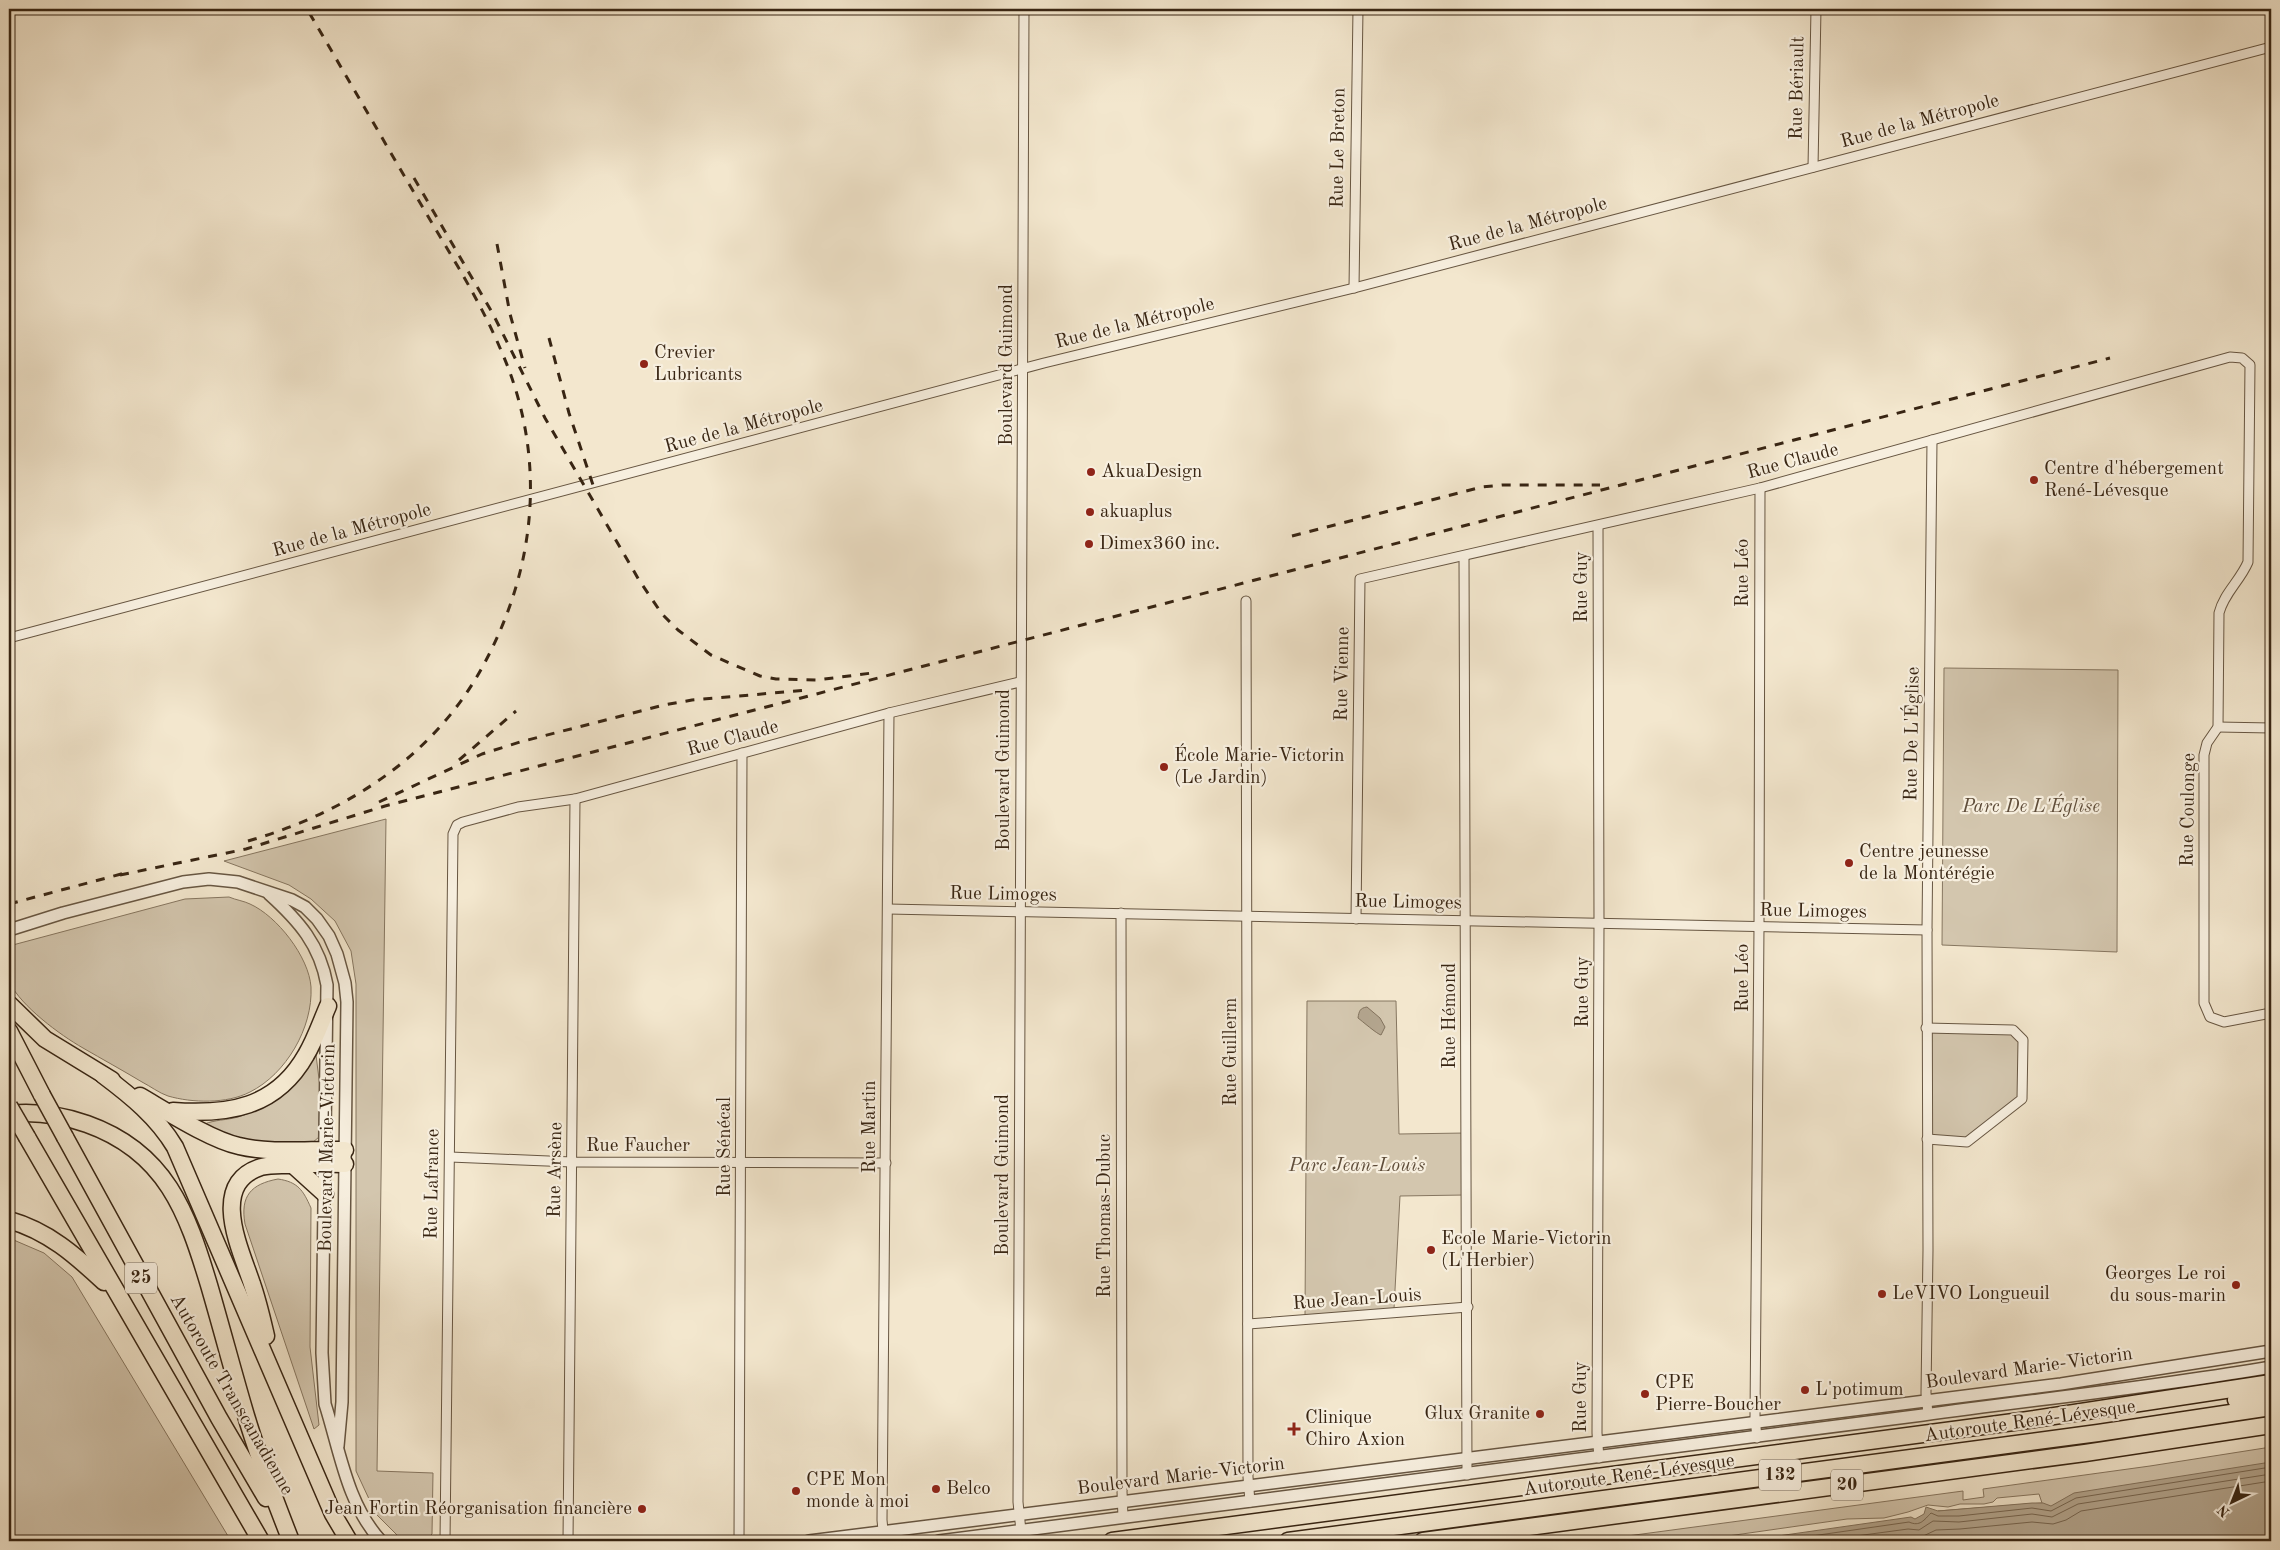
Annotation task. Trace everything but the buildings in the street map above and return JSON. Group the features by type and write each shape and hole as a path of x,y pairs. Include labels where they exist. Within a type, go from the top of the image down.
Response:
{"highway":[{"path":"9,1004 45,1039 165,1111 216,1137 238,1146 345,1157"},
{"path":"165,1111 203,1113 227,1111 248,1106 268,1095 286,1080 301,1062 328,1006"},
{"name":"Autoroute Transcanadienne","path":"9,1031 42,1095 219,1418 291,1541"},
{"path":"103,1075 134,1098 156,1120 175,1148 280,1386 333,1514 349,1541"},
{"name":"25","path":"9,1106 261,1541"},
{"path":"9,1114 30,1112 59,1116 112,1135 146,1160 174,1194 195,1238 244,1409 267,1480 291,1541"},
{"path":"280,1386 254,1290 233,1226 231,1208 234,1192 248,1175 262,1167 293,1165 326,1156"},
{"path":"293,1165 325,1194"},
{"path":"9,1220 29,1226 60,1243 115,1291"},
{"path":"1112,1541 2021,1421 2271,1383"},
{"path":"1198,1541 2054,1427 2271,1394"},
{"name":"Autoroute René-Lévesque","path":"1288,1541 2080,1435 2271,1407"},
{"name":"Autoroute René-Lévesque","path":"1423,1541 2093,1452 2271,1425"}],"street":[{"name":"Boulevard Guimond","path":"1021,1531 1019,1515 1020,682 1024,369 1024,9"},
{"name":"Rue Le Breton","path":"1354,288 1358,9"},
{"name":"Rue Bériault","path":"1813,167 1816,9"},
{"name":"Rue de la Métropole","path":"9,638 1024,369 1354,288 2271,47"},
{"name":"Rue Claude","path":"1360,579 1760,488 2230,357"},
{"name":"Rue Coulonge","path":"2230,357 2242,358 2250,365 2248,562 2242,576 2221,602 2219,614 2218,727 2207,743 2204,755 2204,1003 2210,1017 2224,1022 2271,1013"},
{"name":"Rue De L'Église","path":"1928,1414 1926,1028 1932,440"},
{"name":"Rue Léo","path":"1757,1438 1755,1422 1760,488"},
{"name":"Rue Guy","path":"1598,526 1598,1442 1600,1458"},
{"name":"Rue Hémond","path":"1464,556 1468,1307 1467,1475"},
{"name":"Rue Vienne","path":"1356,918 1360,579"},
{"name":"Rue Guillerm","path":"1246,601 1248,1486 1250,1502"},
{"name":"Rue Claude","path":"455,827 463,822 518,807 575,799 890,713 1020,682"},
{"name":"Rue Martin","path":"883,1536 890,713"},
{"path":"2218,727 2271,728"},
{"name":"Rue Sénécal","path":"739,1541 742,753"},
{"name":"Rue Arsène","path":"568,1541 575,799"},
{"name":"Rue Lafrance","path":"444,1541 455,827"},
{"name":"Boulevard Marie-Victorin","path":"9,930 63,913 192,880 230,881 264,890 305,907 329,936 340,963 347,1002 342,1402 338,1446"},
{"name":"Boulevard Marie-Victorin","path":"264,890 295,918 313,942 324,968 328,1006 323,1380 325,1404 355,1501 369,1526 381,1541"},
{"name":"Rue Limoges","path":"888,909 1927,930"},
{"name":"Rue Thomas-Dubuc","path":"1121,914 1122,1502 1124,1518"},
{"path":"1926,1028 2013,1030 2023,1040 2022,1099 1967,1142 1928,1139"},
{"name":"Rue Faucher","path":"450,1157 572,1162 886,1163"},
{"name":"Rue Jean-Louis","path":"1248,1324 1468,1307"},
{"name":"Boulevard Marie-Victorin","path":"809,1541 883,1536 1019,1515 2060,1384 2271,1351"},
{"name":"Boulevard Marie-Victorin","path":"939,1541 2152,1387 2271,1367"}],"green space":[{"name":"Parc De L'Église","path":"1944,668 2118,670 2117,952 1942,945"},
{"path":"386,819 377,1471 433,1473 432,1534 425,1541 406,1541 401,1539 376,1514 356,1471 356,984 351,951 335,921 311,899 289,885 224,861"},
{"path":"229,897 248,903 260,910 281,928 298,951 309,975 311,987 307,1018 295,1048 275,1074 263,1084 241,1096 231,1099 198,1101 177,1098 161,1093 53,1028 23,1001 10,983 7,970 9,946 185,899"},
{"name":"Parc Jean-Louis","path":"1307,1001 1396,1001 1399,1134 1465,1133 1465,1195 1400,1196 1394,1309 1305,1315"},
{"path":"1926,1028 2013,1030 2023,1040 2022,1099 1967,1142 1927,1139"},
{"path":"316,1055 320,1087 319,1137 312,1143 270,1143 243,1139 217,1131 205,1124 238,1117 262,1107 283,1093 301,1075"},
{"path":"278,1179 290,1182 299,1188 311,1208 310,1347 319,1425 314,1429 245,1224 244,1206 250,1193 261,1184"},
{"path":"9,1238 44,1253 72,1277 231,1541 9,1541"},
{"path":"2271,1447 2271,1541 1938,1511 2042,1503 2039,1494 1997,1498 1993,1502 1984,1504 1960,1504 1948,1507 1928,1505 1884,1518 1847,1519 1693,1541 1590,1541 1963,1491 1963,1500 1984,1497 1983,1489"}],"water":[{"path":"1367,1007 1380,1018 1385,1027 1381,1035 1358,1018 1360,1010"},
{"path":"2271,1462 2271,1541 1727,1541 1764,1538 1911,1517 1915,1519 1924,1514 1926,1507 1938,1511 2032,1503 2043,1503 2051,1506 2074,1493"}],"railway":[{"path":"248,841 284,829 353,797 414,753 440,727 464,697 484,664 502,626 516,587 525,548 530,508 530,468 525,428 515,388 500,348 484,313 465,279 307,9"},
{"path":"414,178 493,314 545,418 639,580 662,614 678,630 711,655 760,676 776,679 817,680 872,673"},
{"path":"497,244 510,314 525,368"},
{"path":"549,338 569,413 595,491"},
{"path":"120,875 246,849 385,806 2110,358"},
{"path":"1292,536 1482,487 1502,485 1600,485"},
{"path":"379,802 482,754 520,742 664,705 692,700 808,690"},
{"path":"459,760 516,711"},
{"path":"9,904 125,873"}],"place":[{"name":"Crevier Lubricants","path":"644,364"},
{"name":"AkuaDesign","path":"1091,472"},
{"name":"Centre d'hébergement René-Lévesque","path":"2034,480"},
{"name":"akuaplus","path":"1090,512"},
{"name":"Dimex360 inc.","path":"1089,544"},
{"name":"École Marie-Victorin (Le Jardin)","path":"1164,767"},
{"name":"Centre jeunesse de la Montérégie","path":"1849,863"},
{"name":"Ecole Marie-Victorin (L'Herbier)","path":"1431,1250"},
{"name":"Georges Le roi du sous-marin","path":"2236,1285"},
{"name":"LeVIVO Longueuil","path":"1882,1294"},
{"name":"L'potimum","path":"1805,1390"},
{"name":"CPE Pierre-Boucher","path":"1645,1394"},
{"name":"Glux Granite","path":"1540,1414"},
{"name":"Clinique Chiro Axion","path":"1294,1429"},
{"name":"Belco","path":"936,1489"},
{"name":"CPE Mon monde à moi","path":"796,1491"},
{"name":"Jean Fortin Réorganisation financière","path":"642,1509"}]}
